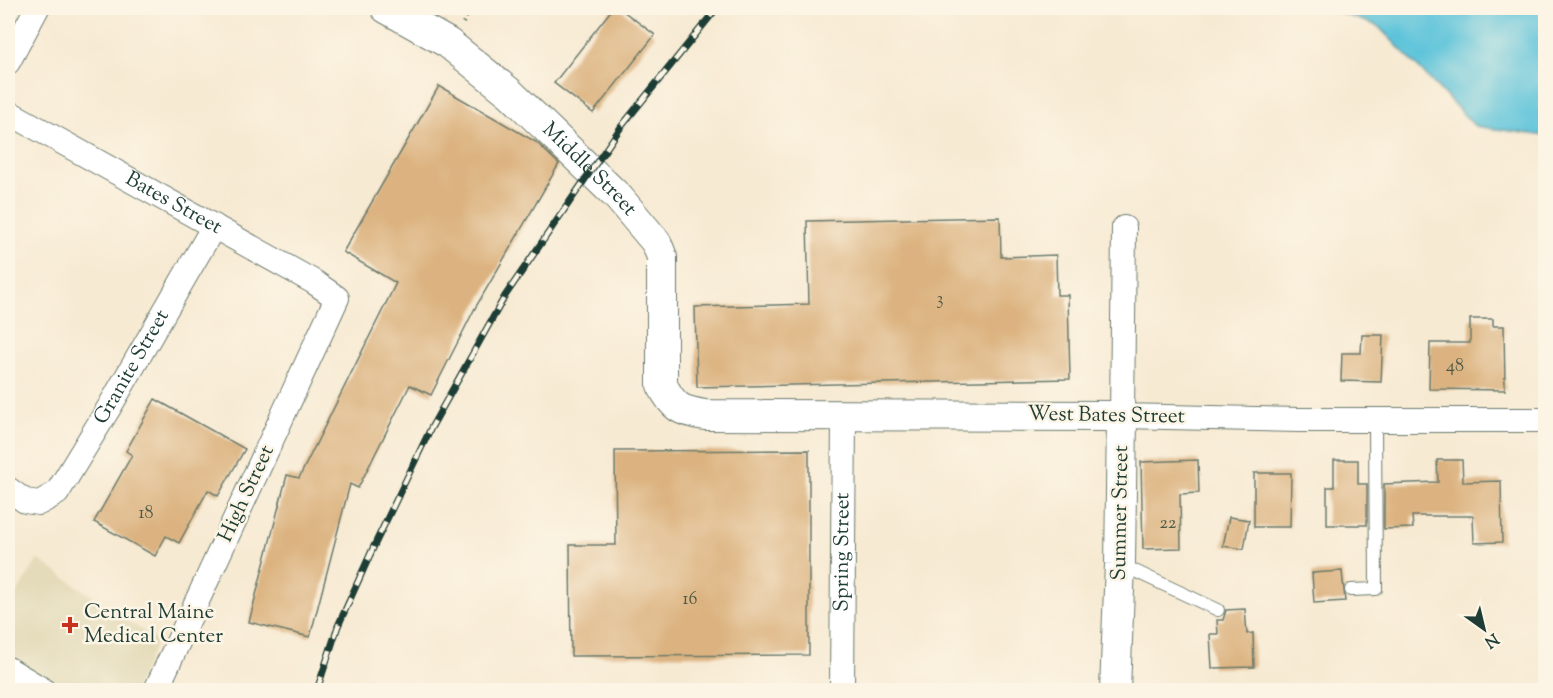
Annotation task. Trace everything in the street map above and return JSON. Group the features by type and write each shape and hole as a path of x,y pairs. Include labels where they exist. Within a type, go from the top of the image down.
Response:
{"street":[{"path":"8,62 37,8"},
{"name":"Middle Street","path":"386,8 448,43 510,93 618,197 656,242 662,257 661,375 662,385 671,402"},
{"name":"Bates Street","path":"8,111 314,282 337,298"},
{"name":"Granite Street","path":"8,489 25,501 39,503 57,493 214,226"},
{"name":"Summer Street","path":"1115,690 1120,564 1124,228"},
{"name":"High Street","path":"156,690 337,298"},
{"name":"West Bates Street","path":"671,402 685,411 705,415 844,414 1545,420"},
{"name":"Spring Street","path":"842,690 844,414"},
{"path":"8,669 43,690"}],"lane":[{"path":"1351,590 1376,589 1375,420"},
{"path":"1120,564 1218,610"}],"shaded area":[{"name":"Central Maine Medical Center","path":"38,559 157,641 135,690 8,690 8,608"}],"water":[{"path":"1326,8 1545,8 1545,136 1475,126 1378,26"}],"building":[{"path":"613,8 619,8 655,35 593,113 554,83"},
{"path":"439,86 536,142 559,164 474,310 431,395 410,385 358,488 350,484 310,637 249,622 287,475 299,478 396,283 343,252"},
{"path":"1000,217 1001,257 1056,255 1057,295 1068,295 1070,379 697,387 695,307 809,304 807,221"},
{"path":"1470,319 1493,319 1493,326 1504,326 1505,390 1429,389 1430,343 1470,343"},
{"path":"1362,335 1383,335 1381,382 1341,381 1342,353 1361,353"},
{"path":"155,399 245,449 218,496 208,490 179,543 166,536 155,556 94,522 132,455 126,451"},
{"path":"809,450 809,655 571,656 570,545 616,545 615,451"},
{"path":"1198,460 1199,493 1180,494 1181,548 1143,549 1141,462"},
{"path":"1334,460 1358,460 1358,484 1367,484 1367,525 1327,525 1327,487 1334,487"},
{"path":"1437,460 1462,460 1463,482 1501,481 1502,542 1474,543 1473,516 1412,516 1413,528 1384,529 1384,484 1438,482"},
{"path":"1254,473 1291,473 1290,527 1254,527"},
{"path":"1229,517 1249,520 1244,549 1223,546"},
{"path":"1342,571 1345,601 1314,603 1312,573"},
{"path":"1245,609 1247,634 1253,633 1254,667 1212,668 1210,634 1218,634 1217,620 1223,620 1226,610"}],"railway":[{"path":"317,690 338,626 374,546 431,428 505,296 621,127 717,8"}],"place":[{"name":"Central Maine Medical Center","path":"70,625"}]}
